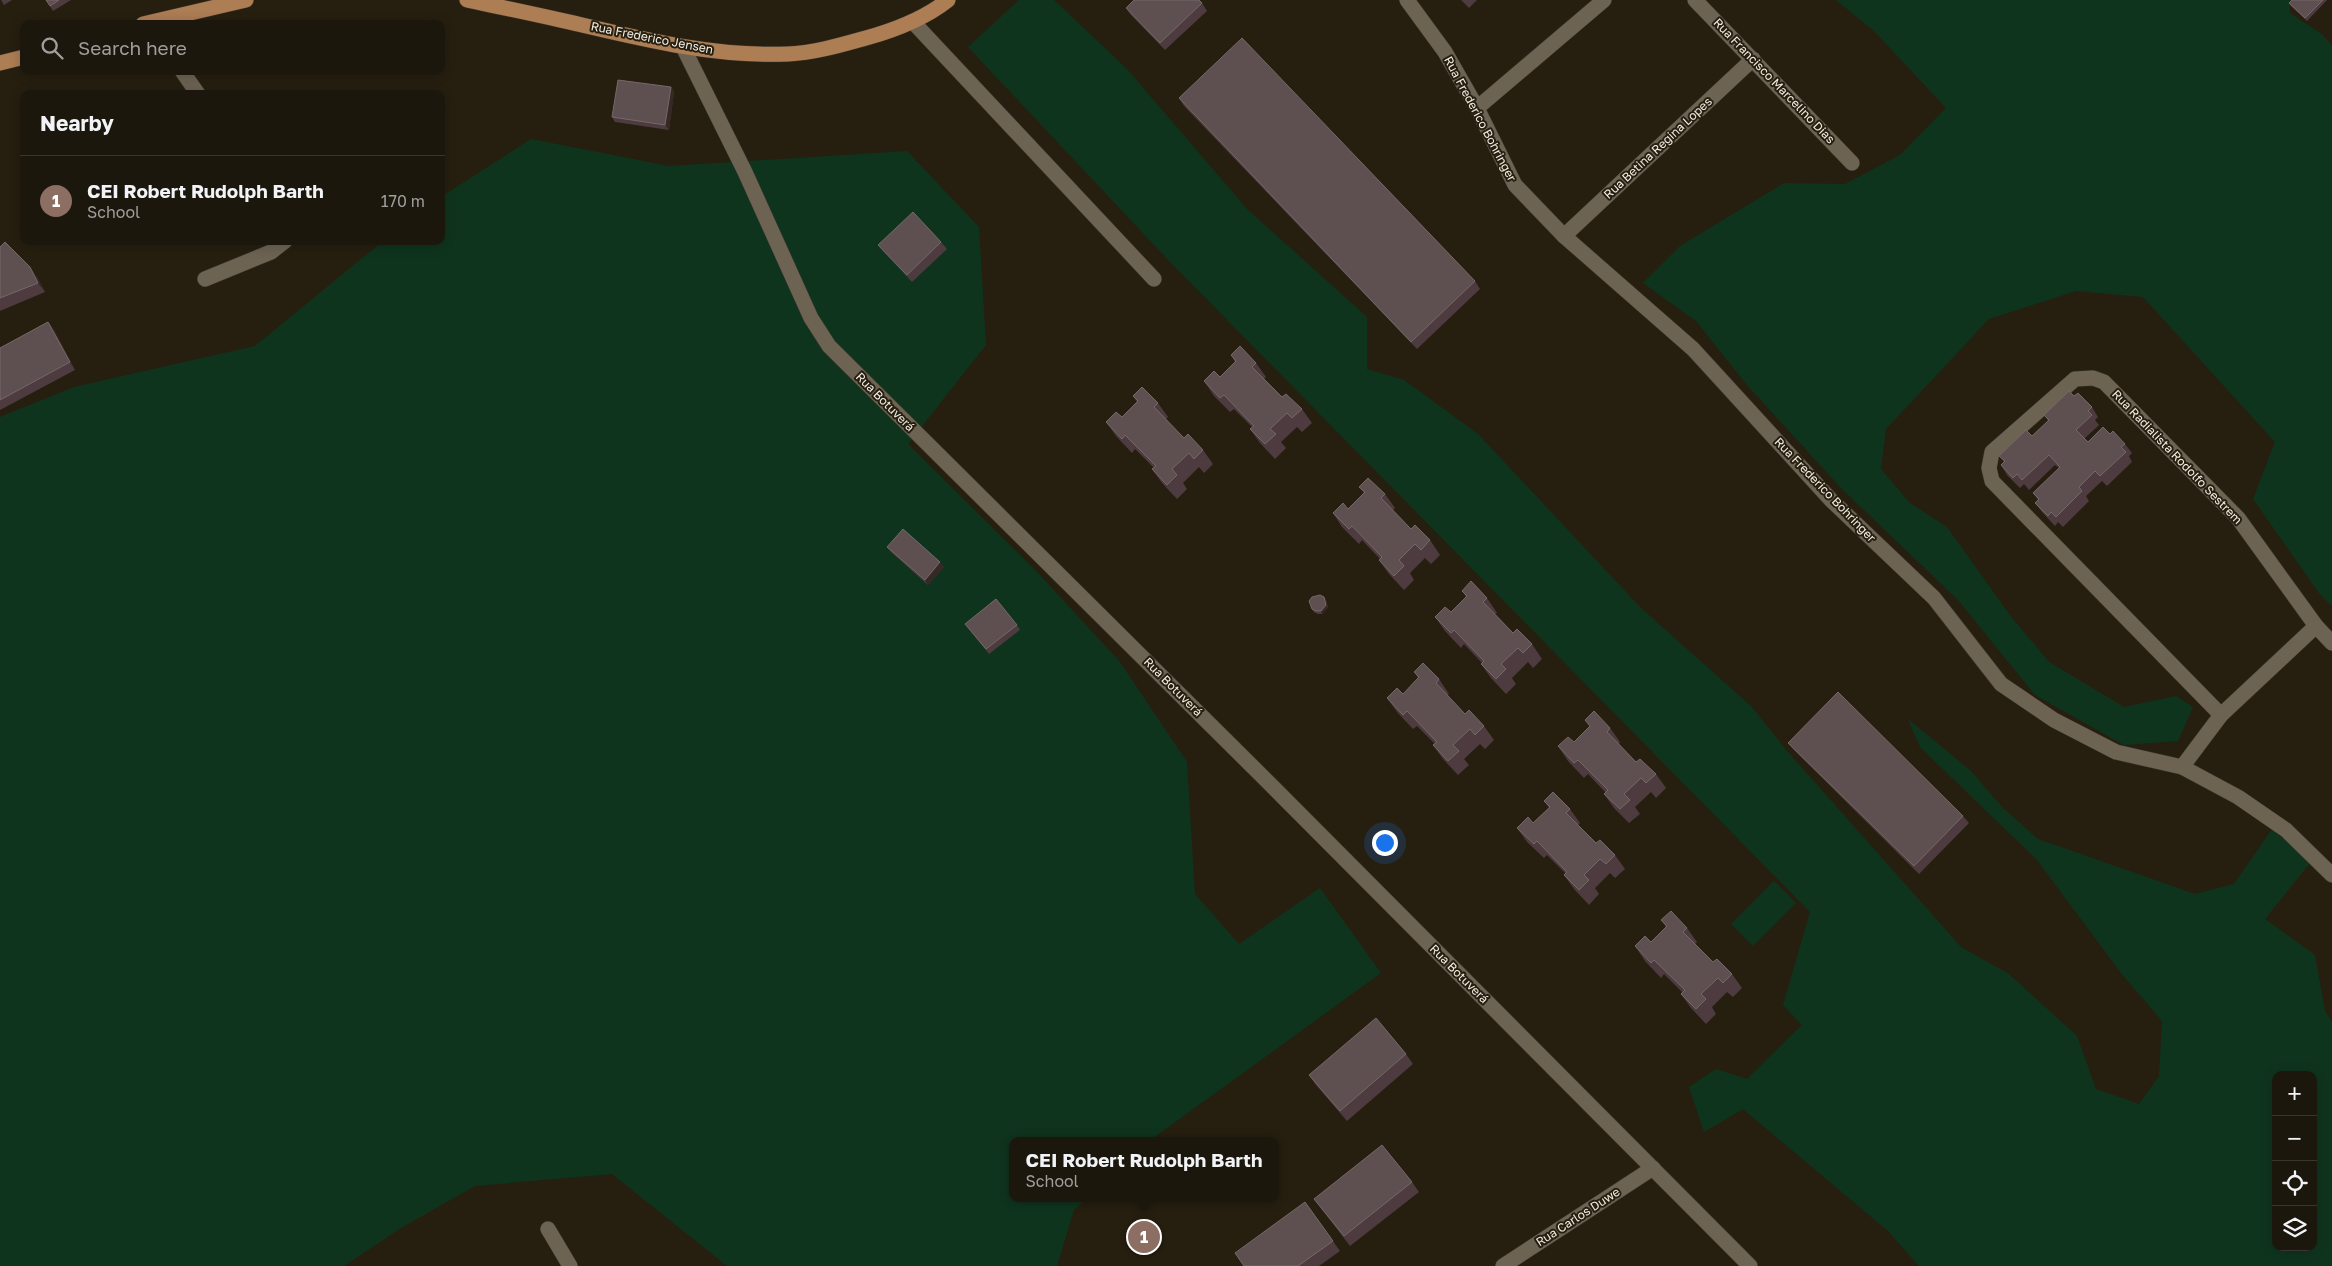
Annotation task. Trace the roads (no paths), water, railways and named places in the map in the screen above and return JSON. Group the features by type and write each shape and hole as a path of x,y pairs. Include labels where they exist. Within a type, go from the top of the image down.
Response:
{"main road":[{"path":"159,20 246,0"},
{"name":"Rua Frederico Jensen","path":"467,0 683,47 745,54 789,54 849,43 912,22 936,10 948,0"},
{"path":"0,63 20,58"}],"street":[{"name":"Rua Frederico Bohringer","path":"1407,0 1446,52 1477,108 1515,185 1564,236 1693,349 1831,500 1934,598 2001,684 2054,720 2116,752 2182,767 2238,797 2286,830 2332,874"},
{"path":"1477,108 1604,0"},
{"name":"Rua Francisco Marcelino Dias","path":"1695,0 1852,163"},
{"path":"912,22 1154,279"},
{"name":"Rua Botuverá","path":"683,47 745,172 811,318 829,346 1270,783 1750,1266"},
{"name":"Rua Betina Regina Lopes","path":"1564,236 1752,60"},
{"path":"185,75 195,90"},
{"path":"205,278 270,252 280,245"},
{"name":"Rua Radialista Rodolfo Sestrem","path":"2221,715 1992,481 1988,468 1992,452 2075,379 2092,378 2104,382 2238,518 2316,626 2332,643"},
{"path":"2182,767 2221,715 2316,626"},
{"name":"Rua Carlos Duwe","path":"1503,1266 1653,1168"},
{"path":"548,1229 570,1266"}],"place":[{"name":"CEI Robert Rudolph Barth","path":"1144,1237"}]}
